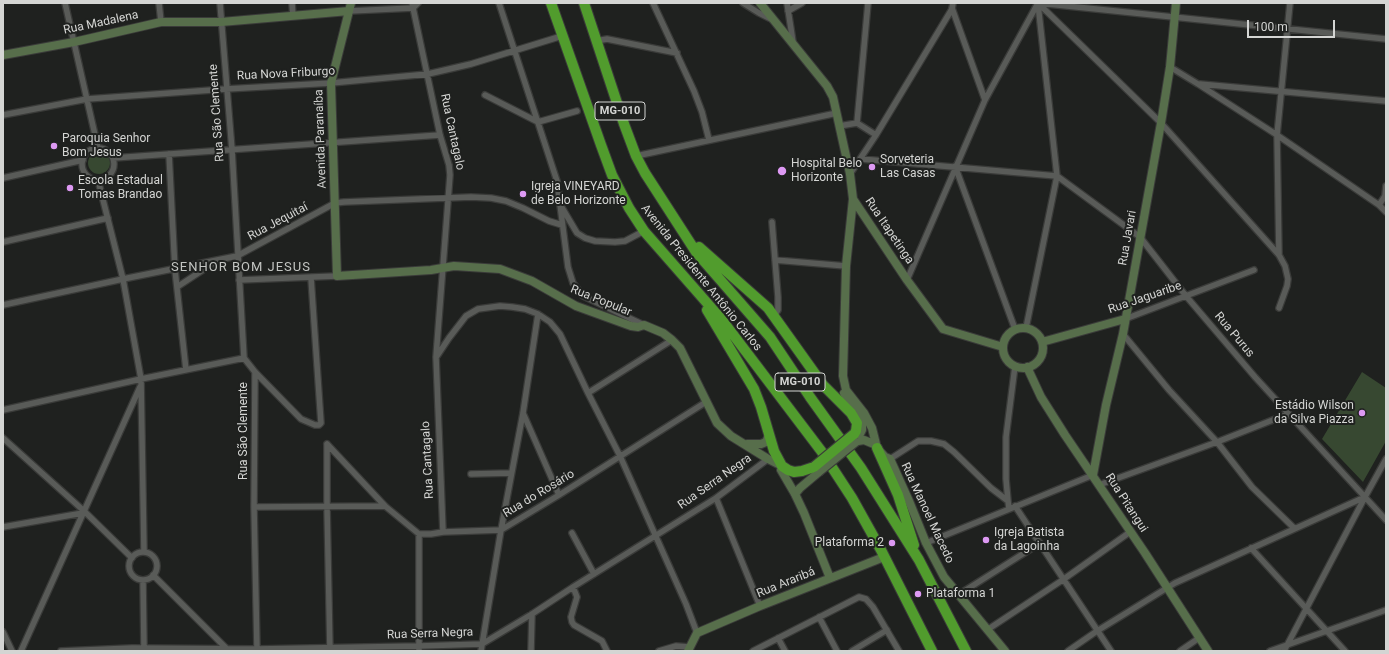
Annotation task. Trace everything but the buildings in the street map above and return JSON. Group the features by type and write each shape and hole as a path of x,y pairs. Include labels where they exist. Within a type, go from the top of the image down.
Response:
{"highway":[{"name":"Avenida Presidente Antônio Carlos","path":"551,3 612,175 629,208 644,231 722,320 822,452 852,498 932,651"},
{"name":"Avenida Presidente Antônio Carlos","path":"584,3 636,156 645,173 696,252 770,337 810,397 861,468 919,560 966,651"},
{"path":"683,230 704,252 768,308 823,385 852,413 857,423 856,439 816,470 794,472 777,465 776,456 754,389 695,290"},
{"path":"876,447 898,495 919,560"},
{"path":"959,637 973,651"}],"street":[{"path":"65,3 98,148"},
{"path":"159,3 161,22"},
{"name":"Rua São Clemente","path":"220,3 232,150 244,358 255,372 254,507 257,649"},
{"path":"292,3 293,16"},
{"path":"412,6 418,3"},
{"path":"498,3 557,181 568,267 573,283 583,296 644,325"},
{"path":"653,3 694,91 710,140"},
{"path":"743,3 771,19"},
{"name":"Rua Itapetinga","path":"760,3 771,19 827,86 833,97 850,174 853,199 907,280 943,329 1003,346"},
{"path":"788,3 793,44"},
{"path":"788,11 802,3"},
{"path":"857,123 868,3"},
{"path":"1038,3 1386,39"},
{"path":"907,280 984,100 1038,3"},
{"path":"1038,3 1161,123 1279,255 1285,266 1288,279 1279,308"},
{"path":"1026,328 1056,176 1038,3"},
{"name":"Rua Javari","path":"1092,475 1106,405 1123,334 1161,123 1170,67 1176,3"},
{"path":"1279,255 1277,135 1280,91 1290,3"},
{"path":"951,5 984,100"},
{"path":"850,174 876,135 951,5"},
{"name":"Rua Madalena","path":"3,55 74,42 161,22 221,22 293,16 350,7 412,6"},
{"name":"Rua Cantagalo","path":"412,6 440,134 449,165 450,175 436,357 443,532"},
{"name":"Avenida Paranaíba","path":"337,276 331,83 350,7"},
{"name":"Rua Nova Friburgo","path":"3,115 87,99 331,83 428,74 471,64 562,36"},
{"path":"596,41 607,39 677,53"},
{"path":"1170,67 1277,135 1379,205 1386,212"},
{"path":"1198,84 1386,101"},
{"path":"485,95 538,122 577,111"},
{"path":"636,156 836,113"},
{"path":"840,126 857,123 876,135"},
{"path":"113,158 440,134"},
{"path":"98,148 107,151 113,158 114,163 112,173 98,180 89,177 83,170 83,160 88,151 98,148"},
{"path":"169,154 175,270 186,370"},
{"path":"860,159 955,166 1056,176"},
{"path":"3,178 83,160"},
{"path":"955,166 1015,329"},
{"name":"Rua Purus","path":"1056,176 1140,237 1186,296 1288,414 1386,520"},
{"path":"98,180 123,279 141,382 144,552"},
{"path":"1379,205 1385,196 1386,186"},
{"name":"Rua Jequitaí","path":"3,305 237,256 335,203 448,197 492,198 506,201 549,221 562,225"},
{"path":"853,199 846,266 843,376 846,390 864,413 872,428 876,447"},
{"path":"560,204 577,233 585,238 595,241 625,241 644,231"},
{"path":"3,242 108,218"},
{"path":"772,222 778,297 778,310 774,316"},
{"path":"177,286 220,259"},
{"path":"775,260 846,266"},
{"name":"Rua Popular","path":"442,268 454,266 500,269 532,281 576,306 631,326 638,327 644,325 662,333 672,340 680,348 706,402 720,426 731,436 777,465 795,494 830,578"},
{"path":"239,280 310,278 442,268"},
{"name":"Rua Jaguaribe","path":"1042,342 1125,319 1254,270"},
{"path":"255,372 301,419 315,425 319,425 310,278"},
{"path":"436,357 466,316 478,309 506,306 525,309 538,314 550,322 560,334 620,456 686,604 697,633 689,649 676,646 659,651"},
{"path":"481,651 511,473 523,413 538,314"},
{"path":"1026,328 1034,330 1039,336 1042,342 1043,350 1040,358 1034,364 1027,367 1016,366 1006,359 1003,353 1004,339 1008,333 1015,329 1026,328"},
{"path":"1123,334 1169,390 1217,442 1252,487 1294,528"},
{"path":"588,393 672,340"},
{"path":"844,353 841,378 844,392 850,405 860,418 862,430 856,439 864,440 876,447"},
{"path":"3,410 141,382 186,370 244,358"},
{"path":"1008,501 1006,479 1006,437 1016,366"},
{"name":"Rua Pitangui","path":"1027,367 1041,397 1208,651"},
{"path":"21,651 141,382"},
{"name":"Rua do Rosário","path":"419,534 501,530 706,402"},
{"path":"523,413 559,495"},
{"path":"1099,485 1217,442 1288,414"},
{"path":"744,443 761,444 766,442 769,435"},
{"path":"3,438 132,558"},
{"path":"890,459 918,441 931,441 944,444 954,452 991,488 1008,501 1040,544 1111,651"},
{"path":"330,649 327,444 385,506 419,534 419,649"},
{"name":"Rua Manoel Macedo","path":"876,447 885,457 890,459 926,543 944,577 1005,651"},
{"path":"1284,651 1386,459"},
{"name":"Rua Serra Negra","path":"61,651 132,650 144,648 228,650 419,649 453,648 482,644 716,498 777,465"},
{"path":"795,494 816,470"},
{"path":"471,474 511,473"},
{"path":"926,543 1092,475"},
{"path":"1068,651 1097,631 1185,578 1365,497"},
{"path":"716,498 760,606"},
{"path":"254,507 385,506"},
{"path":"3,527 84,512"},
{"path":"987,630 1064,579 1130,532"},
{"path":"572,533 594,574"},
{"path":"958,595 1040,544"},
{"path":"1251,548 1345,651"},
{"path":"144,552 152,556 157,563 157,567 154,575 143,580 135,577 130,570 130,562 137,554 144,552"},
{"name":"Rua Araribá","path":"697,633 760,606 884,557"},
{"path":"154,575 228,650"},
{"path":"143,580 144,648"},
{"path":"573,587 576,597 571,617 574,626 602,641 607,651"},
{"path":"753,651 856,598 863,598 873,606 899,651"},
{"path":"1270,651 1386,610"},
{"path":"531,651 532,614"},
{"path":"819,617 837,651"},
{"path":"852,651 887,630"},
{"path":"3,632 12,651"},
{"path":"778,638 785,651"},
{"path":"1180,651 1199,638"}],"green space":[{"path":"99,152 107,155 110,163 107,171 99,174 91,171 88,163 91,155"},
{"name":"Estádio Wilson da Silva Piazza","path":"1362,372 1386,388 1386,441 1363,482 1322,439"}],"place":[{"name":"Paroquia Senhor Bom Jesus","path":"54,146"},
{"name":"Sorveteria Las Casas","path":"872,167"},
{"name":"Hospital Belo Horizonte","path":"782,171"},
{"name":"Escola Estadual Tomas Brandao","path":"70,188"},
{"name":"Igreja VINEYARD de Belo Horizonte","path":"523,194"},
{"name":"Estádio Wilson da Silva Piazza","path":"1362,413"},
{"name":"Igreja Batista da Lagoinha","path":"986,540"},
{"name":"Plataforma 2","path":"892,543"},
{"name":"Plataforma 1","path":"918,594"}],"district":[{"name":"SENHOR BOM JESUS","path":"241,268"}]}
